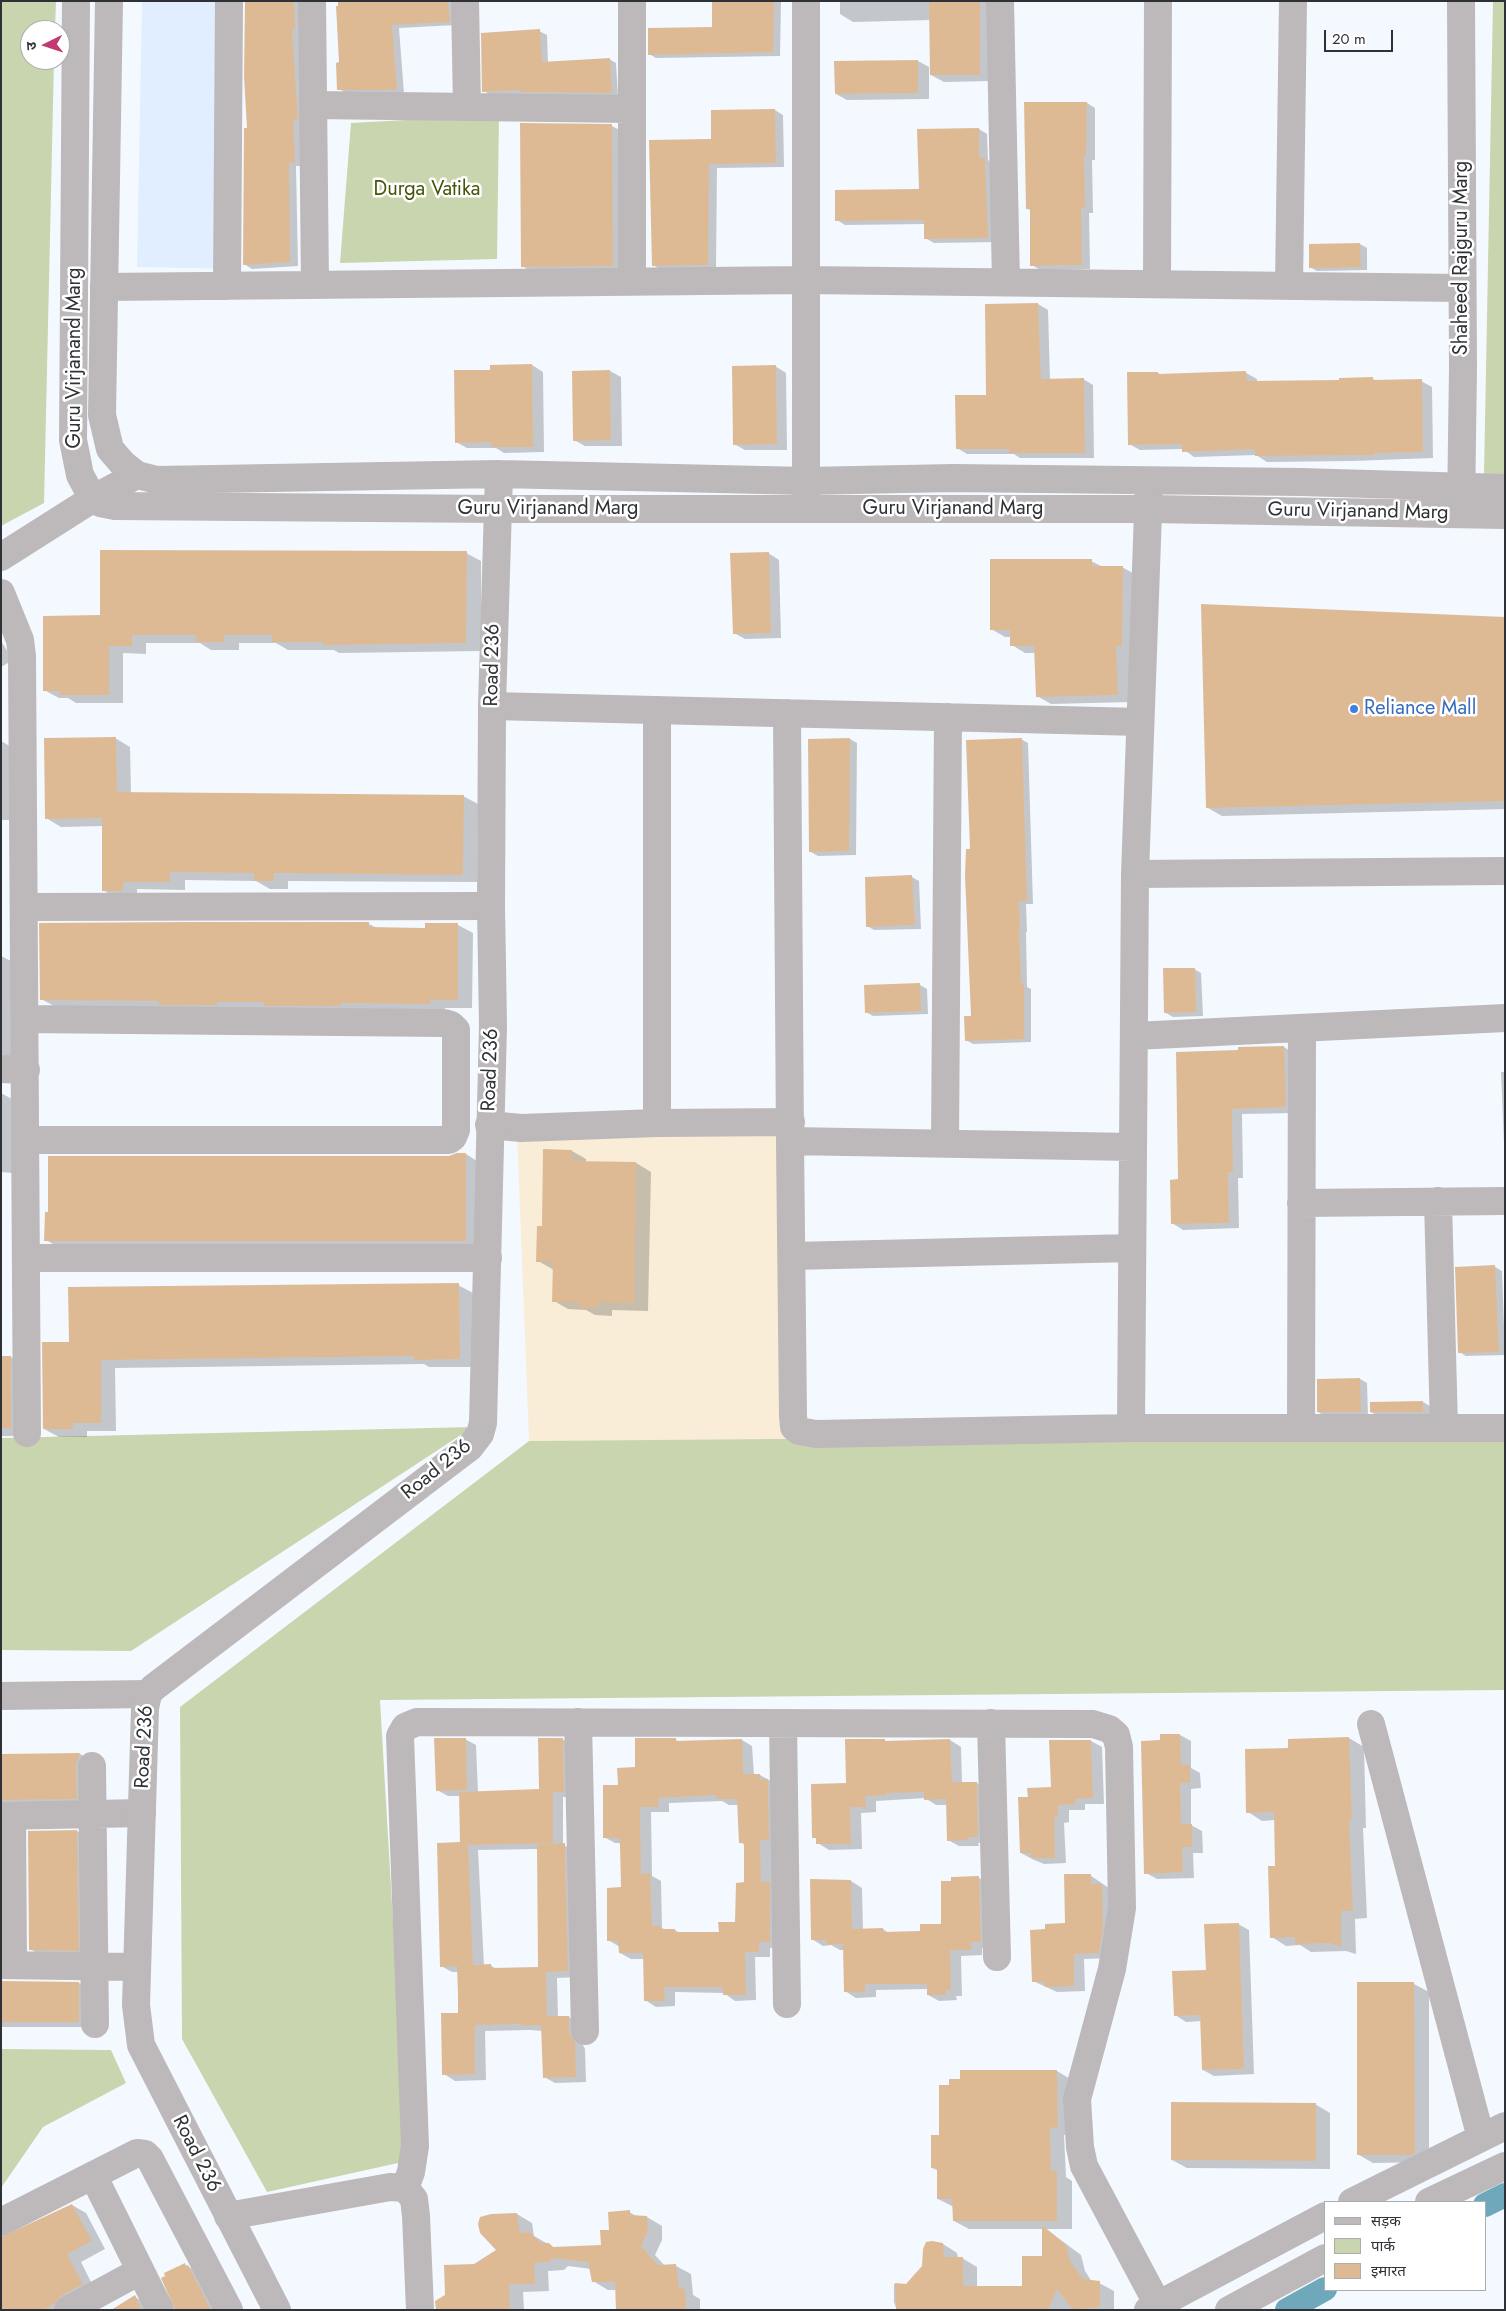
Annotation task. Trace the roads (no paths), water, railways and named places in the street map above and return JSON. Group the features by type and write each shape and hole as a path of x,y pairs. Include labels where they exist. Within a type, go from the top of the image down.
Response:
{"street":[{"name":"Guru Virjanand Marg","path":"76,1 73,440 80,475 94,498 100,503 115,506 497,509 1149,509 1505,515"},
{"name":"Guru Virjanand Marg","path":"109,1 102,415 110,449 123,464 137,475 157,480 499,474 806,481 953,478 1301,482 1505,488"},
{"path":"227,286 229,1"},
{"path":"312,1 315,285"},
{"path":"465,1 467,107"},
{"path":"632,1 632,281"},
{"path":"806,1 806,510"},
{"path":"1000,1 1006,282"},
{"path":"1157,284 1158,1"},
{"path":"1290,286 1293,1"},
{"name":"Shaheed Rajguru Marg","path":"1461,1 1461,514"},
{"path":"313,105 632,109"},
{"path":"104,287 805,280 1462,288"},
{"name":"Road 236","path":"277,2310 140,2045 136,2006 145,1708 148,1694 159,1682 475,1441 484,1423 492,1026 492,706 499,474"},
{"path":"1,557 94,498 137,475"},
{"path":"1130,1428 1135,874 1149,480"},
{"path":"1,593 20,640 22,656 25,907 13,944 25,1019 13,1070 26,1140 27,1433"},
{"path":"492,706 1140,722"},
{"path":"657,710 657,1123"},
{"path":"787,713 793,1416 794,1427 799,1432 816,1434 1130,1428 1505,1428"},
{"path":"945,1143 948,717"},
{"path":"1135,874 1505,871"},
{"path":"25,907 491,906"},
{"path":"1134,1036 1505,1018"},
{"path":"25,1019 444,1023 451,1025 456,1030 456,1130 453,1137 449,1140 26,1140"},
{"path":"1301,1428 1302,1028"},
{"path":"489,1125 521,1128 657,1123 945,1143 1133,1147"},
{"path":"1301,1203 1505,1201"},
{"path":"1438,1202 1444,1428"},
{"path":"792,1256 1132,1248"},
{"path":"26,1258 488,1258"},
{"path":"1,1696 148,1694"},
{"path":"406,2188 411,2172 415,2146 400,1736 402,1730 417,1722 1093,1724 1109,1729 1118,1740 1122,1908 1112,1969 1077,2099 1077,2125 1084,2166 1153,2307 1324,2217"},
{"path":"578,1722 585,2030"},
{"path":"783,1723 787,2004"},
{"path":"991,1724 996,1957"},
{"path":"1370,1724 1481,2138"},
{"path":"92,1766 95,2024"},
{"path":"137,1967 7,1965 7,1816 142,1813"},
{"path":"1354,2201 1505,2126"},
{"path":"1,2222 137,2153 145,2154 150,2159 229,2310"},
{"path":"1431,2201 1505,2166"},
{"path":"93,2175 160,2310"},
{"path":"228,2216 390,2187 406,2188"},
{"path":"406,2188 414,2199 416,2216 420,2310"},
{"path":"1229,2310 1324,2259"},
{"path":"68,2310 140,2271"}],"waterway":[{"path":"1486,2204 1505,2195"},
{"path":"1287,2310 1324,2290"}],"place":[{"name":"Reliance Mall","path":"1354,709"}],"park label":[{"name":"Durga Vatika","path":"427,190"}]}
